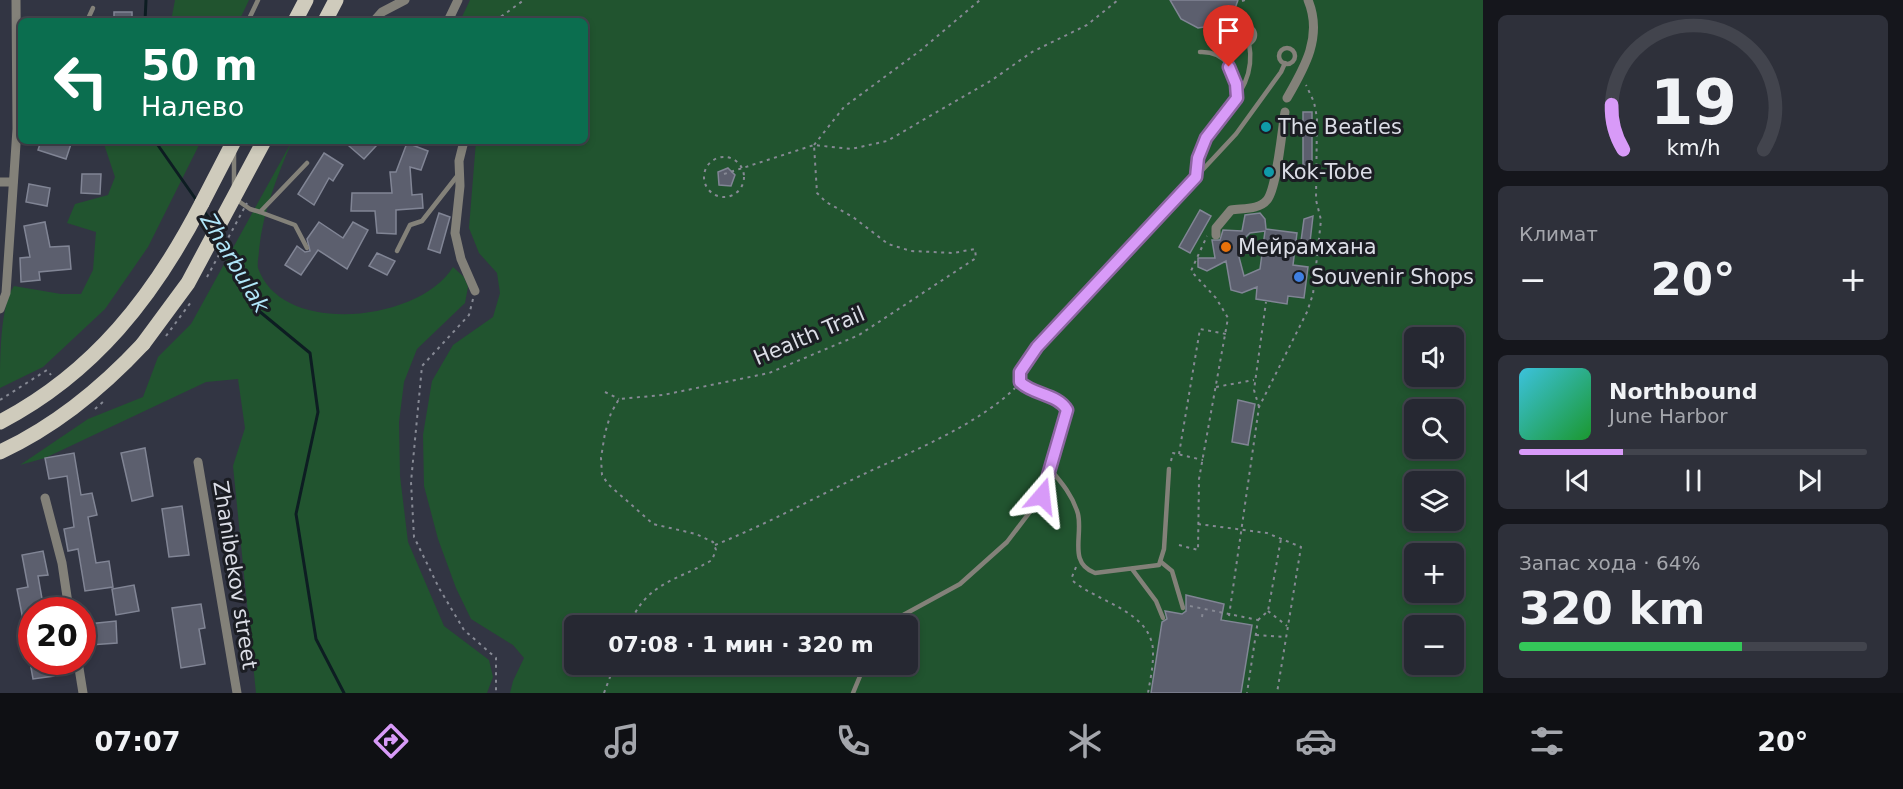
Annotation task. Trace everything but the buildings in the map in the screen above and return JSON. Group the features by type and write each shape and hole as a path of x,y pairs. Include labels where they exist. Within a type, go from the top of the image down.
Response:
{"main road":[{"path":"297,18 306,0"},
{"path":"327,18 336,0"},
{"path":"0,422 49,393 75,374 123,326 166,269 232,144"},
{"path":"0,452 64,415 112,376 143,344 188,283 262,144"}],"street":[{"path":"0,309 6,293 17,129 16,0"},
{"path":"377,18 382,12 405,0"},
{"path":"449,18 458,0"},
{"path":"1287,98 1311,51 1315,16 1308,0"},
{"path":"1216,232 1231,210 1258,207 1268,200 1274,179 1285,112"},
{"path":"463,144 459,161 456,244 475,291"},
{"path":"0,182 13,182"},
{"name":"Zhanibekov street","path":"198,462 237,693"},
{"path":"45,498 62,563 67,597"},
{"path":"80,675 83,693"}],"lane":[{"path":"249,18 258,0"},
{"path":"88,18 93,8"},
{"path":"1196,177 1198,158 1206,138 1237,98 1250,72 1252,60 1249,43"},
{"path":"1200,52 1214,52 1220,55 1229,67 1236,84 1237,98"},
{"path":"904,615 960,584 990,558 1038,505 1067,410 1063,403 1027,389 1020,382 1020,372 1026,359 1236,134 1281,72 1285,63"},
{"path":"234,144 233,183 237,202 250,210 295,225 307,248"},
{"path":"260,212 307,164"},
{"path":"398,251 410,225 422,221 459,173"},
{"path":"1050,469 1069,491 1079,516 1077,545 1081,563 1086,570 1095,573 1153,567 1161,562 1164,549 1169,469"},
{"path":"1161,562 1172,571 1185,607"},
{"path":"1132,569 1156,600 1163,618"},
{"path":"853,693 860,675"}],"path":[{"path":"499,18 524,0"},
{"path":"814,145 844,107 921,50 980,0"},
{"path":"724,174 814,145 851,149 887,141 992,80 1032,52 1087,25 1118,0"},
{"path":"1229,616 1259,407 1307,312 1313,294 1321,220 1317,200 1317,118 1314,102 1301,73"},
{"name":"Health Trail","path":"619,399 663,395 769,373 859,335 976,258 975,249 953,253 900,249 826,202 814,188 814,145"},
{"path":"717,158 731,159 741,168 743,181 736,192 718,196 707,188 704,174 711,162 717,158"},
{"path":"1179,545 1198,550 1203,460 1228,318 1216,298 1191,271 1204,240 1216,232"},
{"path":"475,291 469,315 422,366 411,482 414,537 439,588 464,630 496,658 496,693"},
{"path":"1259,407 1254,390 1266,303"},
{"path":"1179,454 1200,329 1226,334"},
{"path":"46,378 58,369"},
{"path":"0,400 47,370 51,375"},
{"path":"1216,387 1255,380"},
{"path":"715,545 763,526 893,461 994,406 1020,382"},
{"path":"605,392 619,399 611,413 601,458 602,475 608,484 652,524 696,534 707,538 715,545 716,555 712,560 680,574 656,589 634,615"},
{"path":"1169,469 1173,453 1203,460"},
{"path":"1198,524 1242,529 1281,539 1301,547 1277,693"},
{"path":"1247,693 1258,620 1268,611 1281,539"},
{"path":"1081,563 1073,572 1073,581 1137,620 1152,642 1154,654 1148,693"},
{"path":"1185,607 1258,620"},
{"path":"1202,617 1203,610"},
{"path":"1268,611 1288,626"},
{"path":"1256,635 1286,638"},
{"path":"604,693 611,675"}],"green space":[{"path":"175,0 249,0 240,18 172,18"},
{"path":"470,0 1483,0 1483,693 510,693 524,658 513,645 471,619 456,588 438,539 424,486 423,435 432,381 453,345 493,317 500,293 497,273 479,253 469,228 476,144 588,144 588,18 461,18"},
{"path":"104,144 200,144 148,247 105,309 43,367 0,388 3,319 9,295 14,286 61,294 81,294 93,270 96,232 67,223 75,204 108,195 115,177"},
{"path":"290,144 267,208 259,250 258,268 272,290 294,305 322,313 352,314 384,310 412,300 436,285 453,267 464,277 468,287 465,303 417,349 404,382 399,422 400,476 408,542 444,626 489,660 493,677 487,693 256,693 233,466 245,428 238,379 206,382 45,458 20,465 88,419 143,397 158,357 191,324"}],"waterway":[{"name":"Zharbulak","path":"145,18 146,0"},
{"name":"Zharbulak","path":"157,144 197,201"},
{"name":"Zharbulak","path":"204,211 214,225"},
{"name":"Zharbulak","path":"219,233 229,247 259,311 310,353 318,412 296,514 316,639 344,693"}],"place":[{"name":"The Beatles","path":"1266,127"},
{"name":"Kok-Tobe","path":"1269,172"},
{"name":"Мейрамхана","path":"1226,247"},
{"name":"Souvenir Shops","path":"1299,277"}],"route":[{"path":"1042,496 1067,410 1063,403 1027,389 1020,382 1020,372 1026,359 1196,177 1198,158 1206,138 1237,98 1236,84 1229,67"}]}
